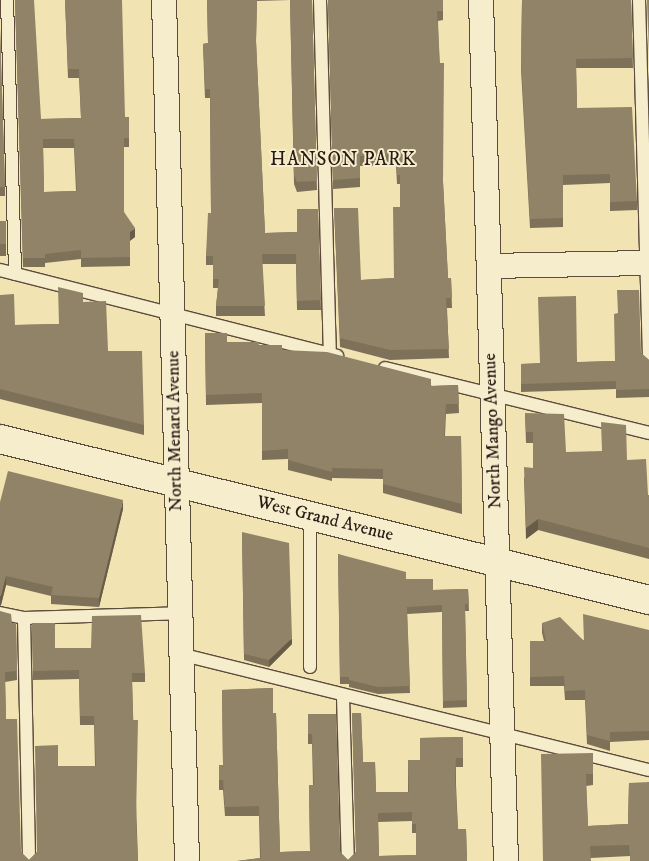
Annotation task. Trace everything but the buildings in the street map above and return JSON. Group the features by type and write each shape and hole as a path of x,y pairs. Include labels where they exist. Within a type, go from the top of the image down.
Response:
{"main road":[{"name":"West Grand Avenue","path":"0,439 649,600"}],"street":[{"name":"North Menard Avenue","path":"164,0 175,482 187,861"},
{"name":"North Mango Avenue","path":"481,0 506,861"},
{"path":"488,266 648,263"}],"lane":[{"path":"7,0 15,274"},
{"path":"320,0 330,354"},
{"path":"639,0 648,263 649,361"},
{"path":"0,270 349,359"},
{"path":"368,364 649,433"},
{"path":"310,516 310,667"},
{"path":"0,613 24,618 179,613"},
{"path":"24,618 29,861"},
{"path":"180,654 502,736 649,770"},
{"path":"343,696 348,861"}],"district":[{"name":"HANSON PARK","path":"343,160"}]}
